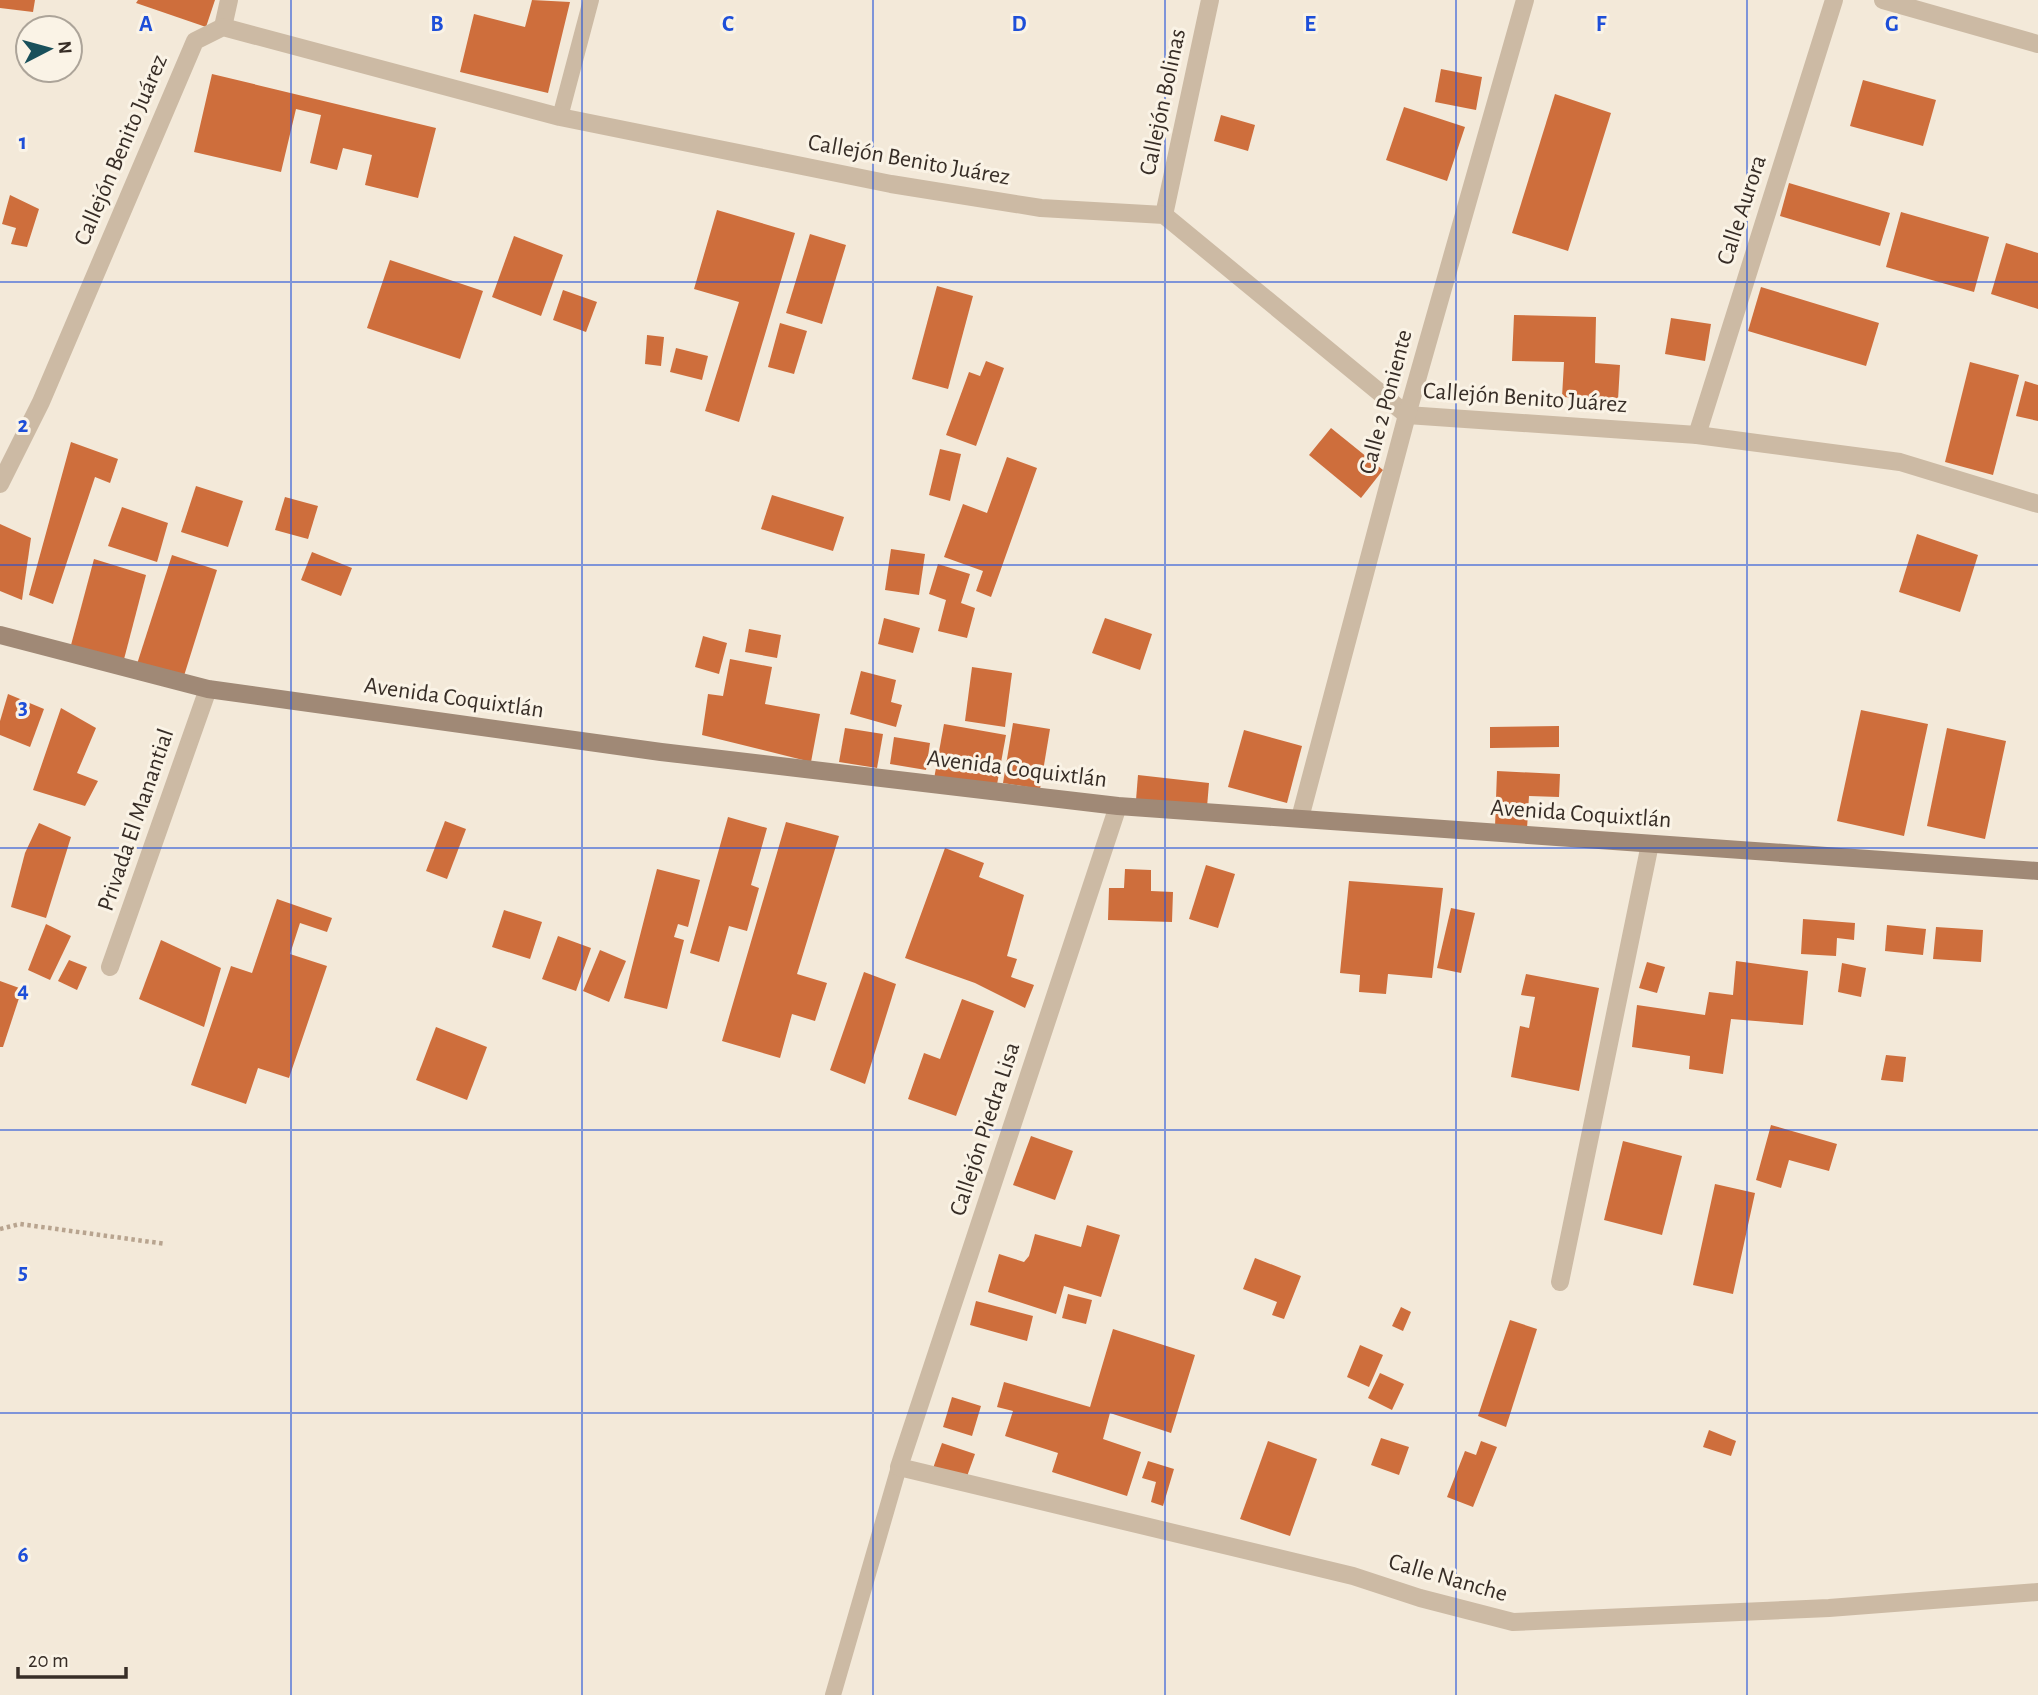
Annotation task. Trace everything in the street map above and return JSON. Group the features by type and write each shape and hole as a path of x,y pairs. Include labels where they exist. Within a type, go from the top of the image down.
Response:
{"street":[{"path":"223,26 229,0"},
{"name":"Callejón Bolinas","path":"1164,215 1210,0"},
{"name":"Calle 2 Poniente","path":"1300,818 1407,415 1525,0"},
{"name":"Calle Aurora","path":"1697,435 1834,0"},
{"path":"1883,0 2038,44"},
{"name":"Callejón Benito Juárez","path":"0,484 41,402 195,41 223,26 560,117 891,184 1041,208 1164,215 1407,415 1697,435 1900,462 2038,504"},
{"name":"Avenida Coquixtlán","path":"0,635 208,689 661,752 1118,806 2038,871"},
{"name":"Privada El Manantial","path":"110,967 208,689"},
{"name":"Callejón Piedra Lisa","path":"899,1467 1118,806"},
{"path":"1560,1282 1650,844"},
{"name":"Calle Nanche","path":"899,1467 1353,1576 1420,1598 1513,1622 1829,1608 2038,1592"}],"lane":[{"path":"560,117 591,0"},
{"path":"833,1695 899,1467"}],"path":[{"path":"0,1229 20,1224 166,1244"}],"building":[{"path":"0,0 35,0 33,12 0,8"},
{"path":"138,0 215,0 206,27 136,3"},
{"path":"532,0 570,2 548,93 460,72 474,14 525,27"},
{"path":"1441,69 1482,77 1476,110 1435,102"},
{"path":"212,74 436,128 418,198 365,185 372,155 343,148 337,170 310,163 321,115 296,109 281,172 194,152"},
{"path":"1863,80 1936,100 1923,146 1850,126"},
{"path":"1555,94 1611,113 1568,251 1512,233"},
{"path":"1404,107 1465,127 1447,181 1386,160"},
{"path":"1221,115 1255,125 1248,151 1214,141"},
{"path":"1789,183 1890,213 1880,246 1780,216"},
{"path":"10,195 39,209 27,247 11,244 16,228 2,224"},
{"path":"717,210 795,233 739,422 705,411 739,302 694,289"},
{"path":"1901,212 1989,237 1974,292 1886,267"},
{"path":"810,234 846,245 822,324 786,313"},
{"path":"514,236 563,255 541,316 492,297"},
{"path":"2006,243 2038,253 2038,309 1991,294"},
{"path":"390,260 483,291 460,359 367,328"},
{"path":"937,286 973,296 948,389 912,379"},
{"path":"1761,287 1879,323 1866,366 1748,331"},
{"path":"563,290 597,302 586,332 553,320"},
{"path":"1514,315 1596,317 1595,363 1620,365 1618,400 1562,397 1564,362 1512,361"},
{"path":"1671,318 1711,324 1705,361 1665,354"},
{"path":"780,323 807,331 794,374 768,367"},
{"path":"647,335 664,337 661,366 645,364"},
{"path":"676,348 708,356 702,380 670,372"},
{"path":"986,361 1004,368 976,446 946,435 969,372 980,376"},
{"path":"1970,362 2019,375 1993,475 1945,462"},
{"path":"2025,381 2038,385 2038,421 2016,416"},
{"path":"1331,428 1383,470 1361,498 1309,455"},
{"path":"71,442 118,459 110,483 95,477 53,604 29,595"},
{"path":"940,449 961,454 950,501 929,495"},
{"path":"1007,457 1037,468 991,597 976,591 983,571 944,557 963,504 987,513"},
{"path":"196,486 243,501 228,547 181,532"},
{"path":"772,495 844,517 833,551 761,529"},
{"path":"285,497 318,506 308,539 275,530"},
{"path":"122,507 168,523 157,562 108,546"},
{"path":"0,524 31,538 22,600 0,591"},
{"path":"1917,534 1978,555 1960,612 1899,592"},
{"path":"891,549 925,554 919,595 885,590"},
{"path":"312,552 352,568 341,596 301,580"},
{"path":"172,555 217,570 183,679 137,664"},
{"path":"94,559 146,575 123,663 71,645"},
{"path":"938,564 970,574 961,603 975,608 967,638 938,631 946,600 929,594"},
{"path":"884,618 920,628 913,653 878,644"},
{"path":"1105,618 1152,634 1140,670 1092,653"},
{"path":"749,629 781,635 777,658 745,652"},
{"path":"703,636 727,643 719,674 695,667"},
{"path":"730,659 772,667 765,704 820,714 811,762 702,735 708,694 723,696"},
{"path":"972,667 1012,673 1005,727 965,721"},
{"path":"861,671 896,680 891,702 902,705 896,727 850,714"},
{"path":"8,694 44,709 30,747 0,735 0,721"},
{"path":"61,708 96,728 77,773 98,781 85,806 33,790"},
{"path":"1861,710 1928,724 1904,836 1837,821"},
{"path":"1013,723 1050,729 1040,789 1003,783"},
{"path":"944,724 1006,735 996,790 934,779"},
{"path":"1559,726 1559,747 1490,748 1490,727"},
{"path":"845,728 883,734 877,768 839,762"},
{"path":"1947,728 2006,741 1985,839 1927,826"},
{"path":"1244,730 1302,746 1287,803 1228,787"},
{"path":"894,737 930,743 926,770 890,764"},
{"path":"1497,771 1560,774 1559,797 1529,796 1527,829 1495,827"},
{"path":"1138,775 1209,783 1207,807 1136,800"},
{"path":"728,817 767,828 751,885 759,888 747,931 729,926 719,962 690,953"},
{"path":"445,821 466,829 447,879 426,871"},
{"path":"786,822 839,836 797,974 827,983 815,1021 792,1014 780,1058 722,1041"},
{"path":"39,823 71,837 46,918 11,907 25,853"},
{"path":"945,848 984,863 979,877 1024,895 1007,956 1017,959 1011,977 1034,985 1025,1008 975,983 905,958"},
{"path":"1206,865 1235,874 1218,928 1189,919"},
{"path":"657,869 700,880 688,927 678,924 674,937 684,940 667,1009 624,998"},
{"path":"1125,869 1151,870 1151,891 1173,892 1172,922 1108,920 1109,888 1124,888"},
{"path":"1349,881 1443,888 1432,978 1388,974 1386,994 1359,992 1360,975 1340,973"},
{"path":"277,899 332,918 327,932 300,923 290,954 327,966 289,1078 258,1068 246,1104 191,1085 231,966 252,973"},
{"path":"1451,908 1475,913 1461,973 1437,968"},
{"path":"504,910 542,922 530,959 492,947"},
{"path":"1803,919 1855,923 1854,940 1837,938 1836,956 1801,954"},
{"path":"46,924 71,936 50,980 28,970"},
{"path":"1887,925 1926,929 1923,955 1885,951"},
{"path":"1936,927 1983,930 1981,962 1933,959"},
{"path":"558,936 591,948 576,991 542,979"},
{"path":"161,940 221,968 204,1027 139,999"},
{"path":"600,950 626,961 609,1002 583,991"},
{"path":"69,960 87,967 77,990 58,981"},
{"path":"1736,961 1808,971 1803,1025 1731,1019 1723,1074 1689,1069 1690,1056 1632,1047 1637,1005 1705,1015 1709,992 1733,995"},
{"path":"1647,962 1665,967 1657,993 1639,988"},
{"path":"1842,963 1866,968 1861,997 1838,992"},
{"path":"864,972 896,984 865,1084 830,1070"},
{"path":"1526,974 1599,988 1579,1091 1511,1077 1520,1026 1529,1028 1535,997 1521,995"},
{"path":"0,981 22,989 3,1047 0,1047"},
{"path":"962,999 994,1011 956,1116 908,1099 924,1053 940,1059"},
{"path":"436,1027 487,1047 467,1100 416,1080"},
{"path":"1886,1055 1906,1057 1903,1082 1881,1080"},
{"path":"1771,1125 1837,1144 1829,1171 1789,1160 1781,1188 1756,1180"},
{"path":"1031,1136 1073,1151 1055,1200 1013,1185"},
{"path":"1623,1141 1682,1156 1662,1235 1604,1220"},
{"path":"1715,1184 1755,1193 1733,1294 1693,1285"},
{"path":"1087,1225 1120,1235 1101,1297 1064,1286 1056,1314 988,1292 999,1254 1024,1262 1029,1256 1035,1234 1081,1247"},
{"path":"1255,1258 1301,1276 1284,1319 1272,1315 1277,1302 1243,1289"},
{"path":"1068,1294 1092,1300 1086,1324 1062,1318"},
{"path":"976,1301 1033,1316 1027,1341 970,1325"},
{"path":"1401,1307 1411,1312 1403,1331 1392,1326"},
{"path":"1510,1320 1537,1329 1506,1427 1478,1416"},
{"path":"1113,1329 1195,1355 1171,1433 1110,1413 1103,1439 1141,1452 1127,1496 1052,1472 1058,1453 1005,1436 1013,1411 997,1407 1004,1382 1090,1407"},
{"path":"1360,1345 1383,1355 1369,1387 1347,1377"},
{"path":"1380,1373 1404,1384 1392,1410 1368,1398"},
{"path":"952,1397 981,1406 972,1436 943,1427"},
{"path":"1709,1430 1736,1441 1731,1456 1703,1447"},
{"path":"1381,1438 1409,1447 1399,1475 1371,1465"},
{"path":"1268,1441 1317,1459 1290,1536 1240,1519"},
{"path":"1481,1441 1497,1447 1473,1507 1447,1497 1465,1451 1476,1455"},
{"path":"942,1443 975,1454 965,1482 932,1471"},
{"path":"1148,1461 1174,1469 1163,1506 1151,1502 1156,1482 1142,1478"}]}
